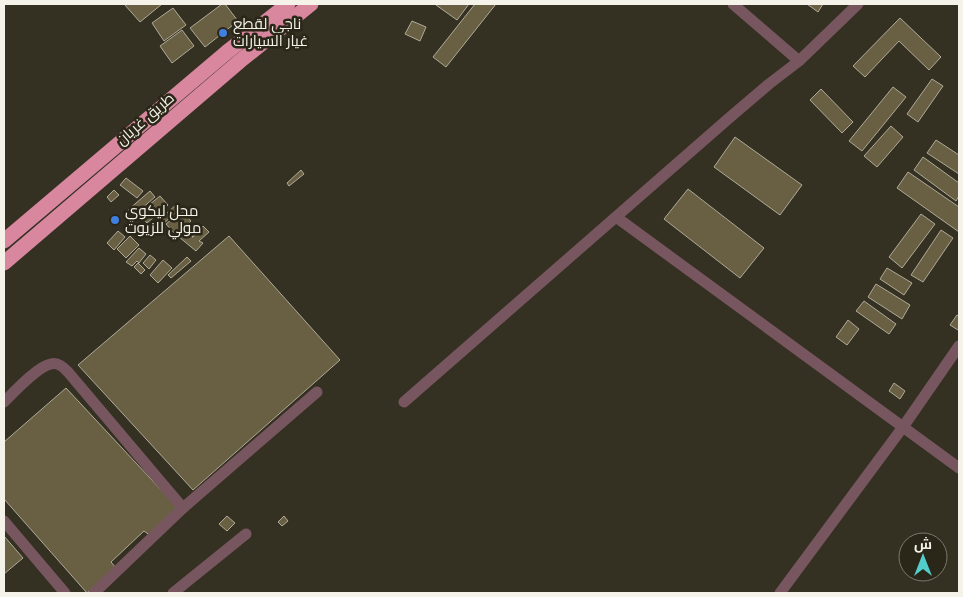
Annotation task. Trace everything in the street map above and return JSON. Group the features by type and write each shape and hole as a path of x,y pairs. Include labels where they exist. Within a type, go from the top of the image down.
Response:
{"highway":[{"name":"طريق غريان","path":"4,242 227,52 288,4"},
{"name":"طريق غريان","path":"4,263 311,4"}],"street":[{"path":"733,4 798,61"},
{"path":"404,402 769,84 798,61 858,4"},
{"path":"616,217 959,468"},
{"path":"780,593 903,427 959,346"},
{"path":"4,402 42,367 52,363 60,365 68,372 182,508"},
{"path":"94,593 182,508 316,392"},
{"path":"4,521 65,593"},
{"path":"173,593 246,534"}],"building":[{"path":"124,4 162,4 140,22"},
{"path":"222,4 225,4 238,21 205,47 190,28"},
{"path":"437,4 469,4 457,20"},
{"path":"475,4 496,4 446,67 433,57"},
{"path":"807,4 823,4 818,12"},
{"path":"173,8 186,25 164,41 152,23"},
{"path":"900,18 941,57 929,70 899,41 865,77 853,66"},
{"path":"412,21 426,27 420,41 405,34"},
{"path":"182,30 194,46 172,63 160,46"},
{"path":"932,79 943,86 918,122 907,114"},
{"path":"893,87 906,97 862,151 849,141"},
{"path":"821,89 853,122 842,133 810,100"},
{"path":"891,126 903,137 877,167 864,156"},
{"path":"735,137 802,185 780,215 714,167"},
{"path":"936,140 959,155 959,174 927,153"},
{"path":"923,157 959,183 959,196 956,201 914,170"},
{"path":"301,170 304,174 289,186 287,183"},
{"path":"908,172 959,207 959,232 897,188"},
{"path":"126,178 143,191 137,198 120,185"},
{"path":"688,189 764,248 740,278 664,219"},
{"path":"114,190 119,195 111,202 107,197"},
{"path":"150,191 155,197 133,216 128,210"},
{"path":"160,196 168,205 147,223 139,213"},
{"path":"177,204 181,208 163,224 159,220"},
{"path":"182,211 191,221 176,235 166,224"},
{"path":"921,214 935,224 902,268 889,257"},
{"path":"191,224 199,229 192,237 203,226 209,232 199,241 203,243 196,251 179,237"},
{"path":"941,230 953,238 923,282 911,275"},
{"path":"118,231 125,237 114,250 107,243"},
{"path":"130,236 139,245 126,258 117,249"},
{"path":"229,236 340,360 193,490 78,365"},
{"path":"139,248 146,254 139,263 137,261 132,266 126,262"},
{"path":"150,255 156,260 149,269 143,263"},
{"path":"187,257 191,261 171,278 168,275"},
{"path":"163,260 172,268 158,283 150,275"},
{"path":"138,263 145,270 141,274 134,267"},
{"path":"887,268 912,283 904,295 880,279"},
{"path":"876,284 910,305 902,319 868,297"},
{"path":"864,301 896,324 889,334 856,311"},
{"path":"957,315 959,316 958,330 950,325"},
{"path":"848,320 859,329 847,345 836,337"},
{"path":"894,383 905,391 900,399 889,391"},
{"path":"66,388 178,508 151,536 144,531 111,562 116,568 87,593 4,499 4,442"},
{"path":"227,516 235,523 227,531 219,524"},
{"path":"284,516 288,521 282,526 278,522"},
{"path":"4,536 23,558 4,574"}],"place":[{"name":"ناجي لقطع غيار السيارات","path":"223,33"},
{"name":"محل ليكوي مولي للزيوت","path":"115,220"}]}
